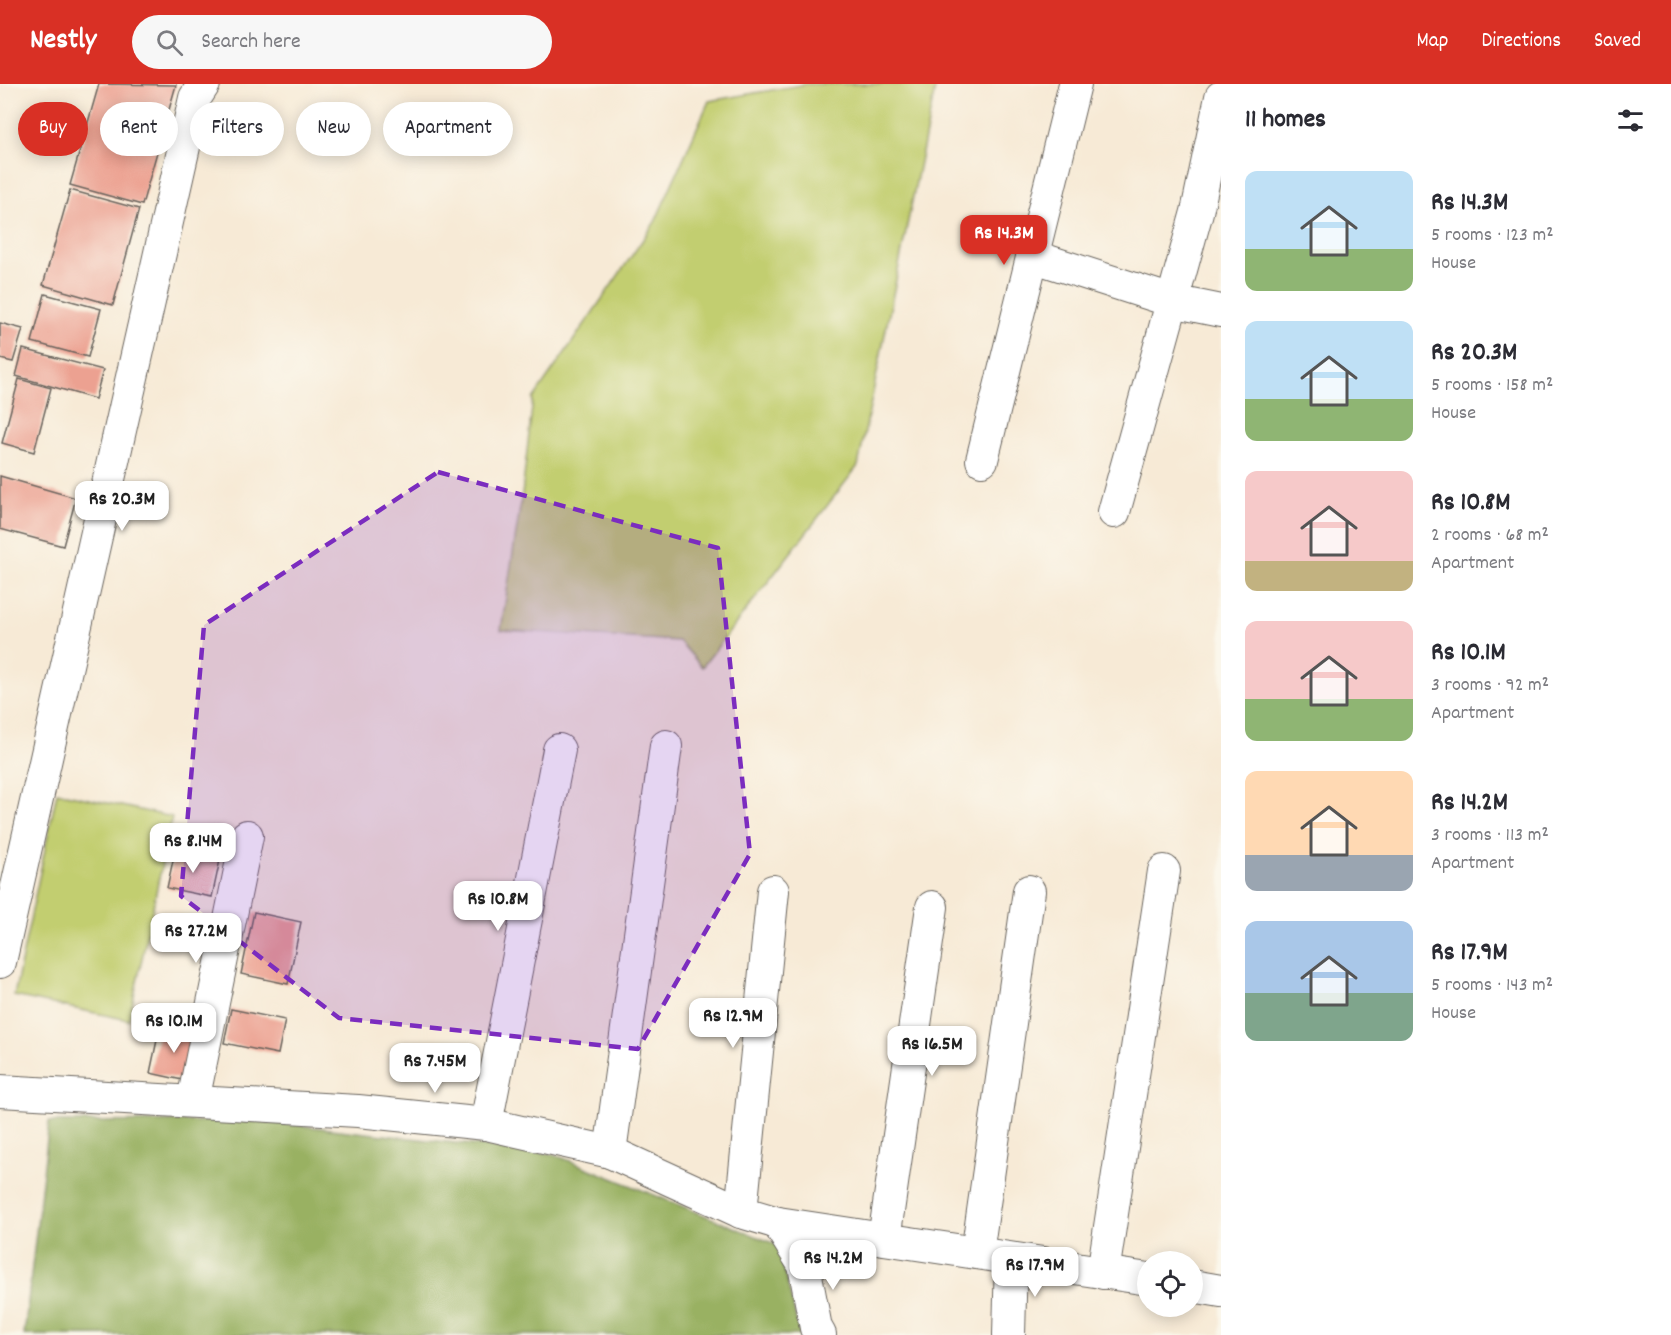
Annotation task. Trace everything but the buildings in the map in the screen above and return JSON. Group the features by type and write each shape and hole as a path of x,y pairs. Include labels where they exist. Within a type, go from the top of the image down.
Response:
{"street":[{"path":"0,962 192,109 195,98 204,84"},
{"path":"982,460 1075,84"},
{"path":"1114,512 1197,212 1221,97"},
{"path":"1032,256 1173,301 1221,311"},
{"path":"610,1152 666,746"},
{"path":"486,1124 559,750"},
{"path":"193,1101 247,836"},
{"path":"1103,1273 1164,871"},
{"path":"741,1212 773,891"},
{"path":"977,1253 1029,891"},
{"path":"884,1239 932,907"},
{"path":"0,1091 358,1111 486,1124 610,1152 741,1212 778,1223 1137,1278"},
{"path":"778,1223 804,1265 816,1328 820,1335"},
{"path":"1009,1335 1011,1259"},
{"path":"1203,1288 1221,1291"}],"highlighted area":[{"path":"438,472 718,548 750,854 638,1049 339,1018 181,896 204,625"}],"green space":[{"path":"807,84 936,84 858,466 702,667 679,641 501,630 522,495 533,399 655,222 709,101"},
{"path":"57,792 172,817 129,1020 14,996"},
{"path":"259,1121 553,1154 778,1245 800,1335 24,1335 49,1122"}]}
